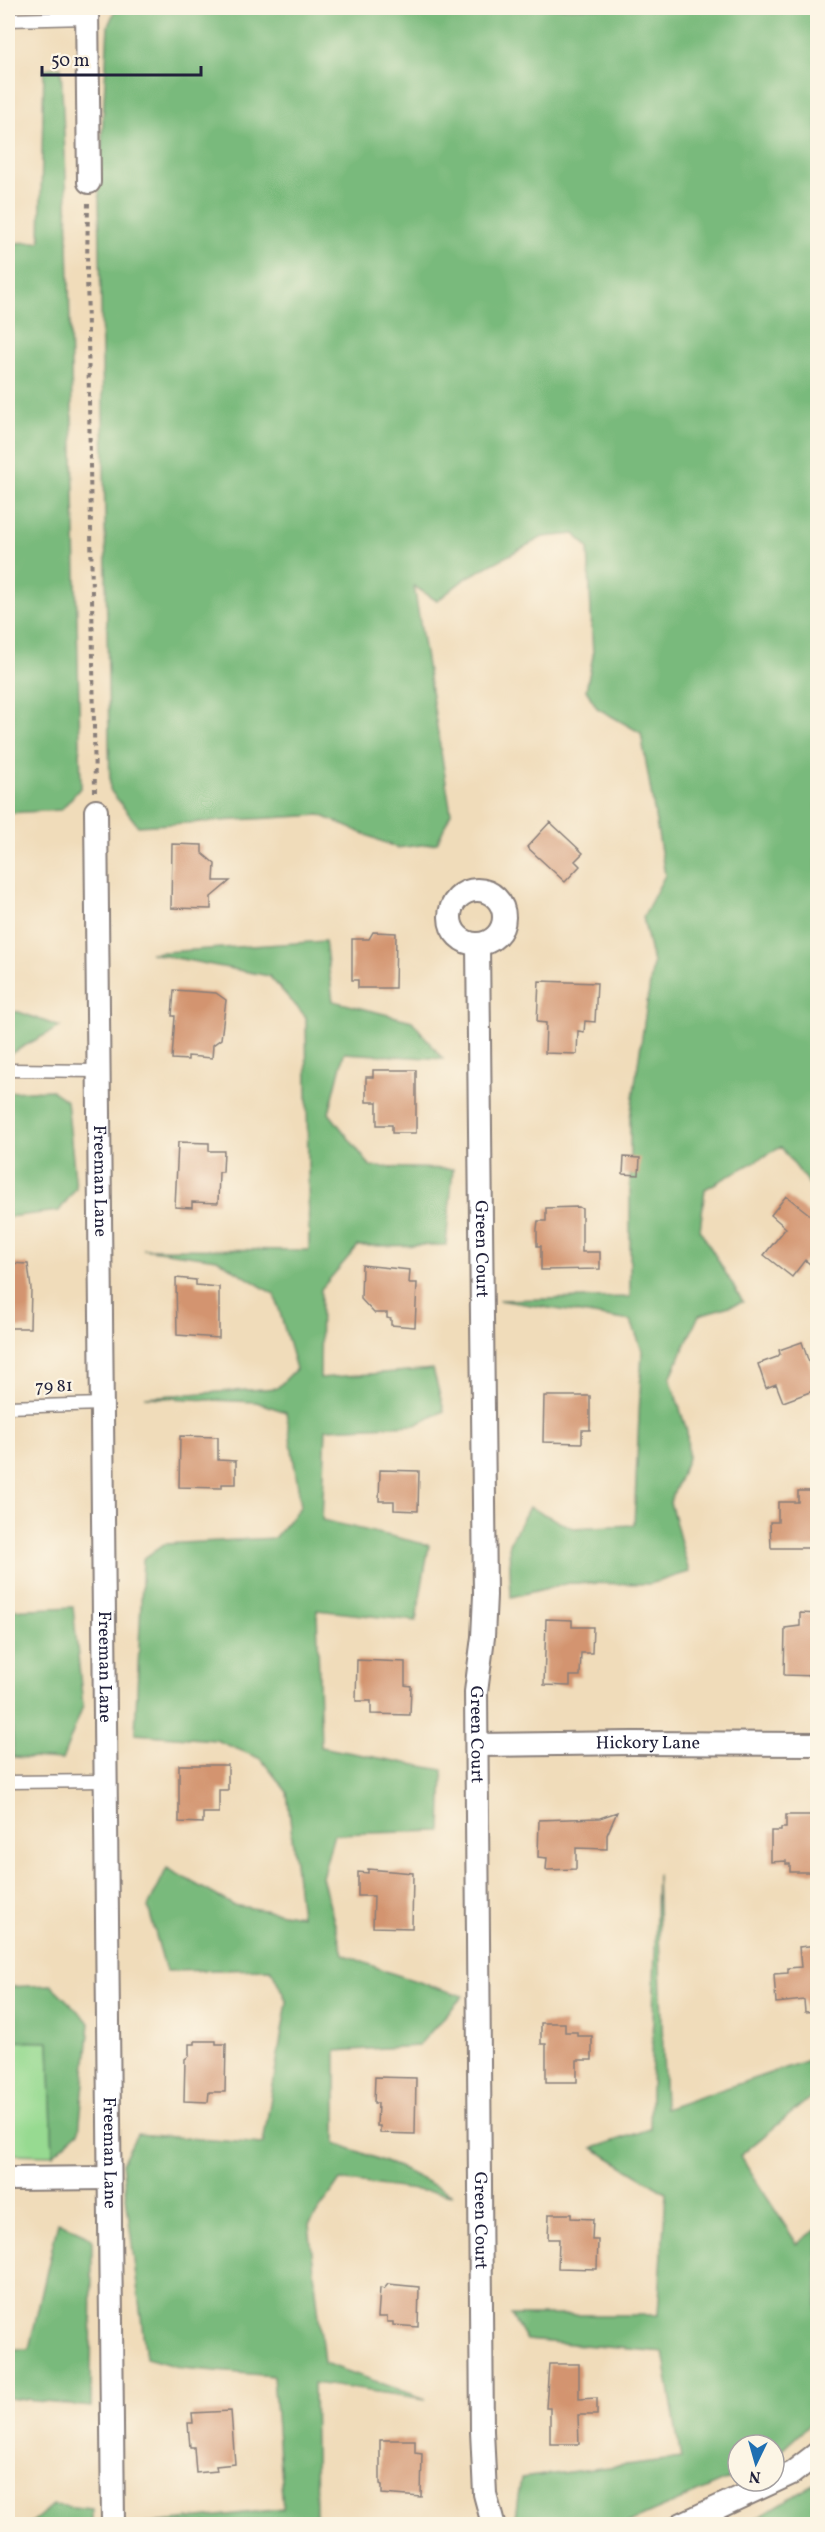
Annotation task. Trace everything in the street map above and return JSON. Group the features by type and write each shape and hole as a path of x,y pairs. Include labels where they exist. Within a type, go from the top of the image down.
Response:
{"street":[{"path":"87,13 89,182"},
{"name":"Freeman Lane","path":"96,811 114,2524"},
{"name":"Green Court","path":"478,945 485,1595 483,1637 476,1692 482,2458 485,2494 493,2524"},
{"name":"Hickory Lane","path":"477,1745 818,1744"},
{"path":"8,2179 110,2178"},
{"path":"682,2524 792,2473 818,2453"}],"lane":[{"path":"8,20 87,13"},
{"path":"8,1070 98,1071"},
{"name":"79 81","path":"8,1407 102,1404"},
{"path":"8,1782 105,1781"}],"path":[{"path":"89,182 87,268 96,811"}],"green space":[{"path":"116,8 817,8 817,1195 781,1147 705,1189 700,1230 743,1302 699,1315 670,1378 687,1431 688,1458 670,1502 689,1572 650,1584 569,1583 511,1597 509,1544 529,1507 573,1528 634,1525 642,1350 631,1321 499,1300 630,1297 630,1118 653,963 643,917 665,875 641,733 597,708 586,690 593,656 588,548 575,534 543,537 466,578 437,601 414,586 451,813 437,843 397,848 320,815 138,826 110,790 99,195 108,26"},
{"path":"61,67 67,199 81,787 61,810 8,813 8,243 40,242 44,69"},
{"path":"325,941 333,1001 412,1021 443,1059 344,1053 329,1113 371,1167 453,1169 446,1245 358,1246 321,1289 320,1378 433,1369 444,1411 415,1425 326,1429 322,1520 429,1545 416,1621 317,1610 321,1747 443,1770 441,1831 334,1834 322,1877 343,1954 388,1972 463,1996 418,2046 336,2051 336,2143 398,2167 453,2195 340,2180 309,2225 324,2363 426,2399 314,2383 316,2514 321,2524 144,2524 283,2509 273,2376 182,2368 146,2358 122,2163 137,2134 263,2144 287,2002 271,1969 166,1971 148,1907 167,1868 233,1905 301,1916 287,1792 261,1759 216,1740 135,1734 143,1559 164,1544 274,1538 301,1506 286,1412 256,1402 145,1397 277,1388 296,1369 275,1295 217,1259 143,1249 309,1250 306,1017 269,976 150,953"},
{"path":"8,1011 19,1012 60,1027 8,1055"},
{"path":"51,1090 67,1101 76,1188 59,1211 8,1217 8,1092"},
{"path":"73,1607 83,1706 62,1760 13,1757 8,1610"},
{"path":"657,1874 665,2109 817,2057 817,2092 740,2156 797,2244 817,2229 817,2418 786,2446 786,2433 726,2433 726,2480 625,2524 514,2524 521,2478 681,2458 663,2352 526,2340 511,2315 658,2315 666,2192 593,2148 650,2129"},
{"path":"51,1985 90,2023 79,2132 53,2155 49,2042 8,2041 8,1987"},
{"path":"8,2041 49,2042 53,2155 8,2154"},
{"path":"58,2222 92,2238 91,2407 8,2398 8,2349 29,2349"},
{"path":"817,2482 817,2524 747,2524"},
{"path":"53,2505 92,2509 92,2524 30,2524"}],"building":[{"path":"550,822 583,853 575,861 580,866 565,882 527,847"},
{"path":"172,844 202,845 202,853 215,864 214,881 230,881 211,897 211,909 171,908"},
{"path":"373,932 396,933 395,988 358,988 358,980 352,980 352,939 369,939"},
{"path":"539,981 597,983 595,1022 585,1021 584,1032 578,1031 577,1054 545,1053 546,1023 537,1022"},
{"path":"174,990 216,993 226,1000 221,1039 213,1045 212,1058 188,1056 188,1060 172,1059"},
{"path":"373,1070 416,1070 416,1133 392,1133 392,1125 377,1125 377,1102 366,1102 366,1077 373,1077"},
{"path":"178,1142 209,1143 209,1151 224,1151 223,1172 219,1172 218,1203 192,1202 192,1208 175,1207"},
{"path":"624,1157 640,1158 639,1175 623,1174"},
{"path":"786,1196 818,1221 818,1254 810,1264 805,1260 792,1277 764,1255 786,1228 771,1215"},
{"path":"579,1207 582,1209 582,1252 600,1252 600,1269 541,1270 541,1246 537,1246 538,1221 546,1221 546,1208"},
{"path":"8,1263 28,1264 31,1289 30,1328 8,1328"},
{"path":"362,1265 410,1270 409,1283 417,1283 415,1327 391,1325 391,1319 387,1318 387,1313 374,1313 361,1299"},
{"path":"176,1278 196,1280 196,1285 219,1287 219,1338 177,1335"},
{"path":"802,1342 818,1389 783,1402 776,1384 766,1388 758,1364 777,1357 780,1354 779,1350"},
{"path":"544,1396 590,1396 590,1430 582,1430 582,1443 543,1442"},
{"path":"180,1436 218,1437 218,1460 236,1461 236,1484 222,1484 222,1488 179,1487"},
{"path":"380,1470 419,1471 418,1511 394,1510 394,1501 379,1501"},
{"path":"798,1491 818,1491 818,1548 771,1548 770,1522 778,1522 778,1502 798,1502"},
{"path":"800,1613 818,1614 818,1676 784,1675 785,1628 800,1626"},
{"path":"546,1619 572,1620 572,1627 593,1627 592,1653 581,1653 580,1676 570,1676 570,1686 544,1685"},
{"path":"357,1660 405,1662 405,1685 411,1686 410,1715 371,1714 371,1701 356,1701"},
{"path":"179,1765 228,1765 228,1790 219,1790 219,1813 203,1813 203,1823 179,1822"},
{"path":"617,1812 607,1835 607,1849 576,1848 576,1869 546,1870 547,1858 538,1857 539,1820 600,1818"},
{"path":"786,1815 818,1815 818,1872 790,1872 790,1864 786,1864 786,1861 771,1862 771,1831 781,1831 781,1828 786,1828"},
{"path":"368,1869 413,1873 412,1928 373,1927 374,1896 358,1896 358,1872 368,1873"},
{"path":"818,1945 818,2011 805,2012 804,2000 776,2003 774,1974 788,1973 788,1968 801,1967 799,1947"},
{"path":"541,2023 565,2023 565,2032 577,2032 577,2036 592,2036 592,2060 577,2060 577,2082 546,2082 546,2044 541,2044"},
{"path":"195,2041 216,2041 216,2044 226,2044 225,2092 209,2092 208,2102 184,2101 185,2059 189,2056 189,2044 195,2044"},
{"path":"375,2077 416,2078 415,2134 380,2133 380,2126 377,2126 378,2103 374,2103"},
{"path":"549,2214 571,2214 571,2218 593,2219 592,2240 598,2240 597,2269 558,2268 559,2239 548,2239"},
{"path":"388,2284 419,2287 418,2327 393,2325 393,2322 387,2322 387,2317 378,2317 380,2288 384,2289"},
{"path":"549,2364 579,2364 579,2399 597,2398 597,2415 578,2415 579,2444 550,2444 550,2408 546,2408"},
{"path":"231,2411 235,2464 216,2466 217,2471 196,2473 194,2447 190,2447 188,2423 193,2423 192,2413"},
{"path":"380,2440 415,2440 415,2453 422,2454 421,2497 382,2494"}]}
